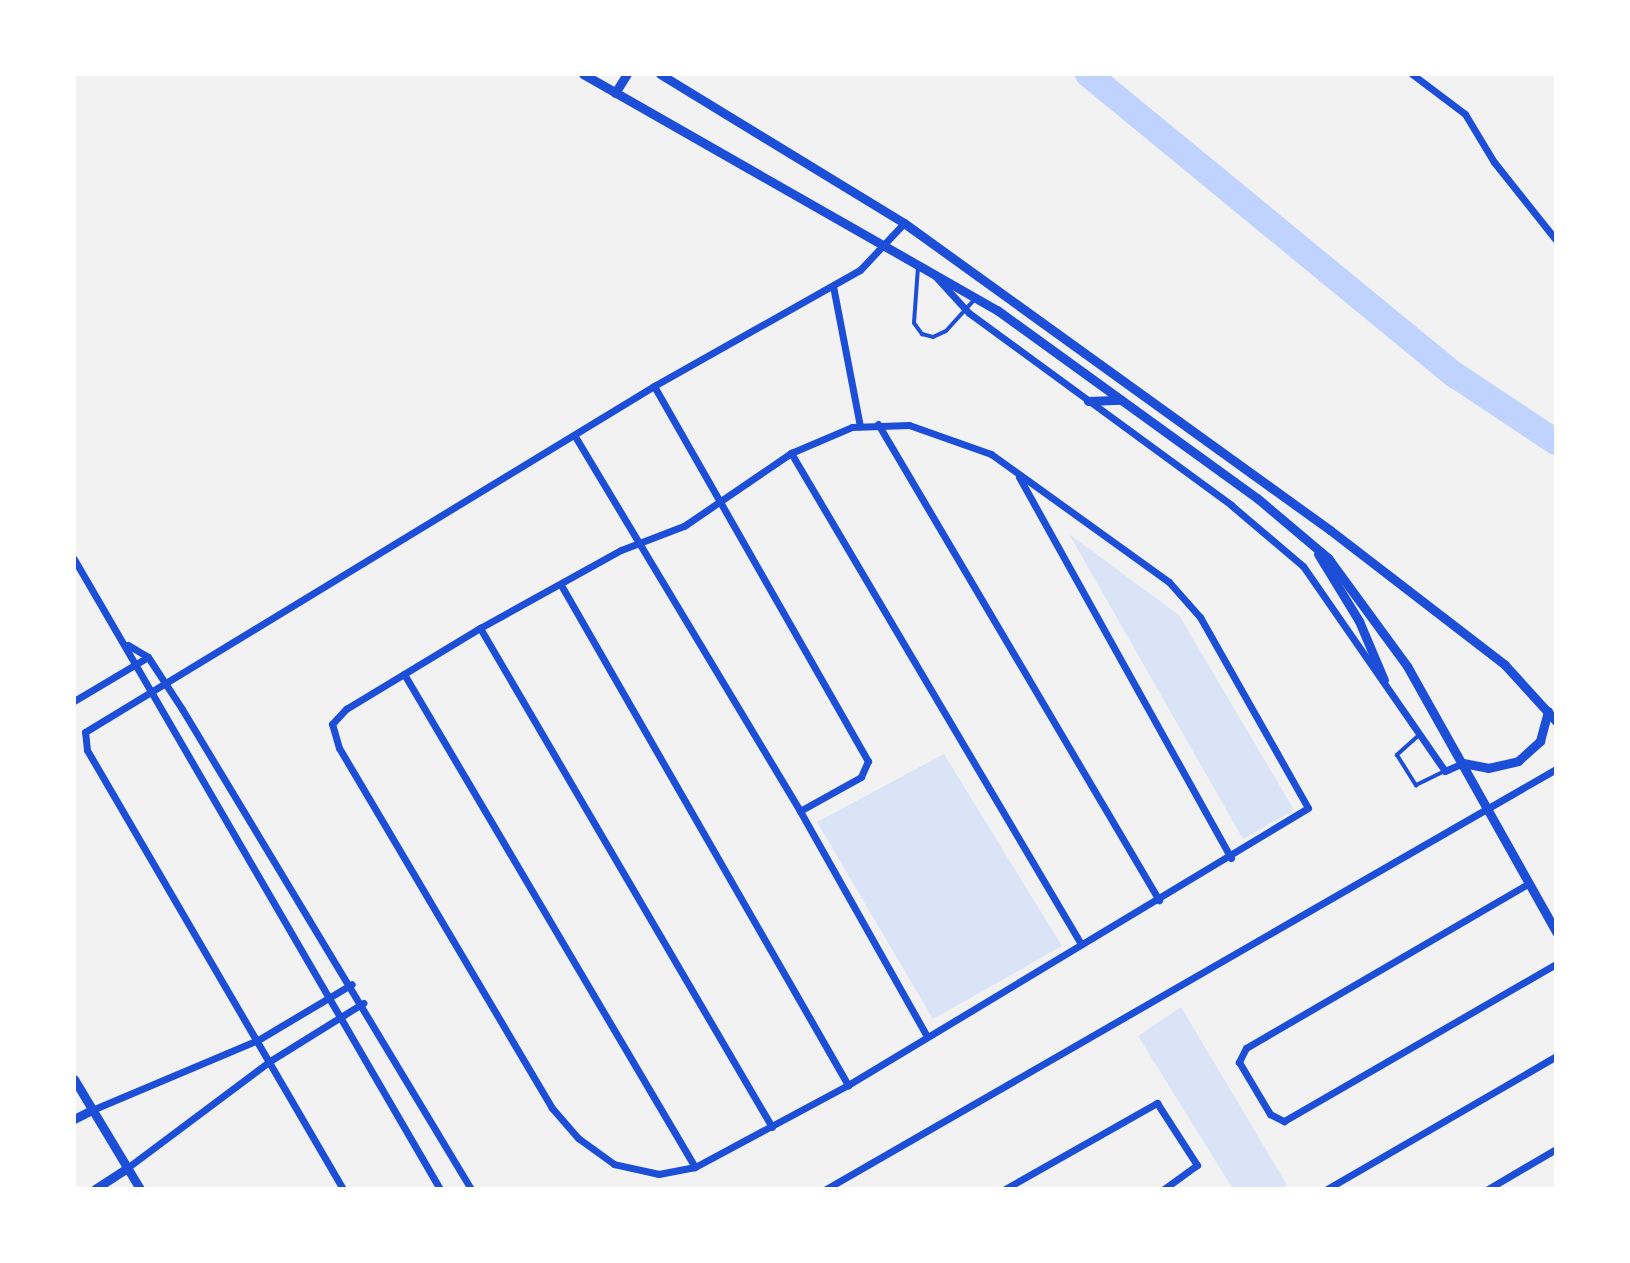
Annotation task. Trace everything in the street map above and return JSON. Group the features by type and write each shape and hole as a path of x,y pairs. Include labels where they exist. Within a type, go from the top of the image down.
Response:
{"street":[{"path":"583,74 884,244 918,267 976,297 1122,400 1309,541 1359,594 1463,763 1526,885 1556,932"},
{"path":"615,93 627,74"},
{"path":"660,74 904,223 1330,530 1505,665 1556,721"},
{"path":"1412,74 1465,114 1494,162 1556,240"},
{"path":"343,1189 84,744 89,728 576,438 654,386 860,270 904,223"},
{"path":"935,276 966,309 1231,505 1303,566 1445,771 1463,763 1488,768 1518,761 1540,741 1548,711"},
{"path":"833,286 860,426"},
{"path":"654,386 868,761 861,777 800,811"},
{"path":"1088,401 1122,400"},
{"path":"878,424 1159,900"},
{"path":"860,426 920,427 961,439 1018,475 1169,582 1200,617 1308,808 1301,816 848,1085 695,1167 659,1174 614,1164 578,1138 552,1108 346,761 332,724 346,709 480,628 638,544 684,526 719,498 791,453 860,426"},
{"path":"576,438 800,811 927,1036"},
{"path":"791,453 1081,944"},
{"path":"1018,475 1231,858"},
{"path":"1309,541 1359,621 1384,680"},
{"path":"74,559 128,645 133,666 150,690 440,1189"},
{"path":"561,585 848,1085"},
{"path":"480,628 772,1127"},
{"path":"128,645 148,657 352,984 471,1189"},
{"path":"74,701 148,657"},
{"path":"404,674 695,1167"},
{"path":"826,1189 1556,769"},
{"path":"1526,885 1239,1056 1270,1114 1284,1121 1556,964"},
{"path":"74,1119 258,1040 352,984"},
{"path":"95,1189 270,1061 363,1003"},
{"path":"1327,1189 1556,1056"},
{"path":"74,1079 140,1189"},
{"path":"1005,1189 1159,1104 1197,1168 1164,1189"},
{"path":"1488,1189 1556,1149"}],"lane":[{"path":"918,267 914,323 922,334 933,337 946,331 976,297"},
{"path":"1419,735 1397,755 1416,785 1445,771"}],"shaded area":[{"path":"1069,534 1179,615 1294,810 1243,839"},
{"path":"944,754 1062,946 933,1019 817,822"},
{"path":"1181,1007 1287,1185 1281,1189 1233,1189 1138,1036"}],"waterway":[{"path":"1088,74 1455,375 1556,442"}]}
